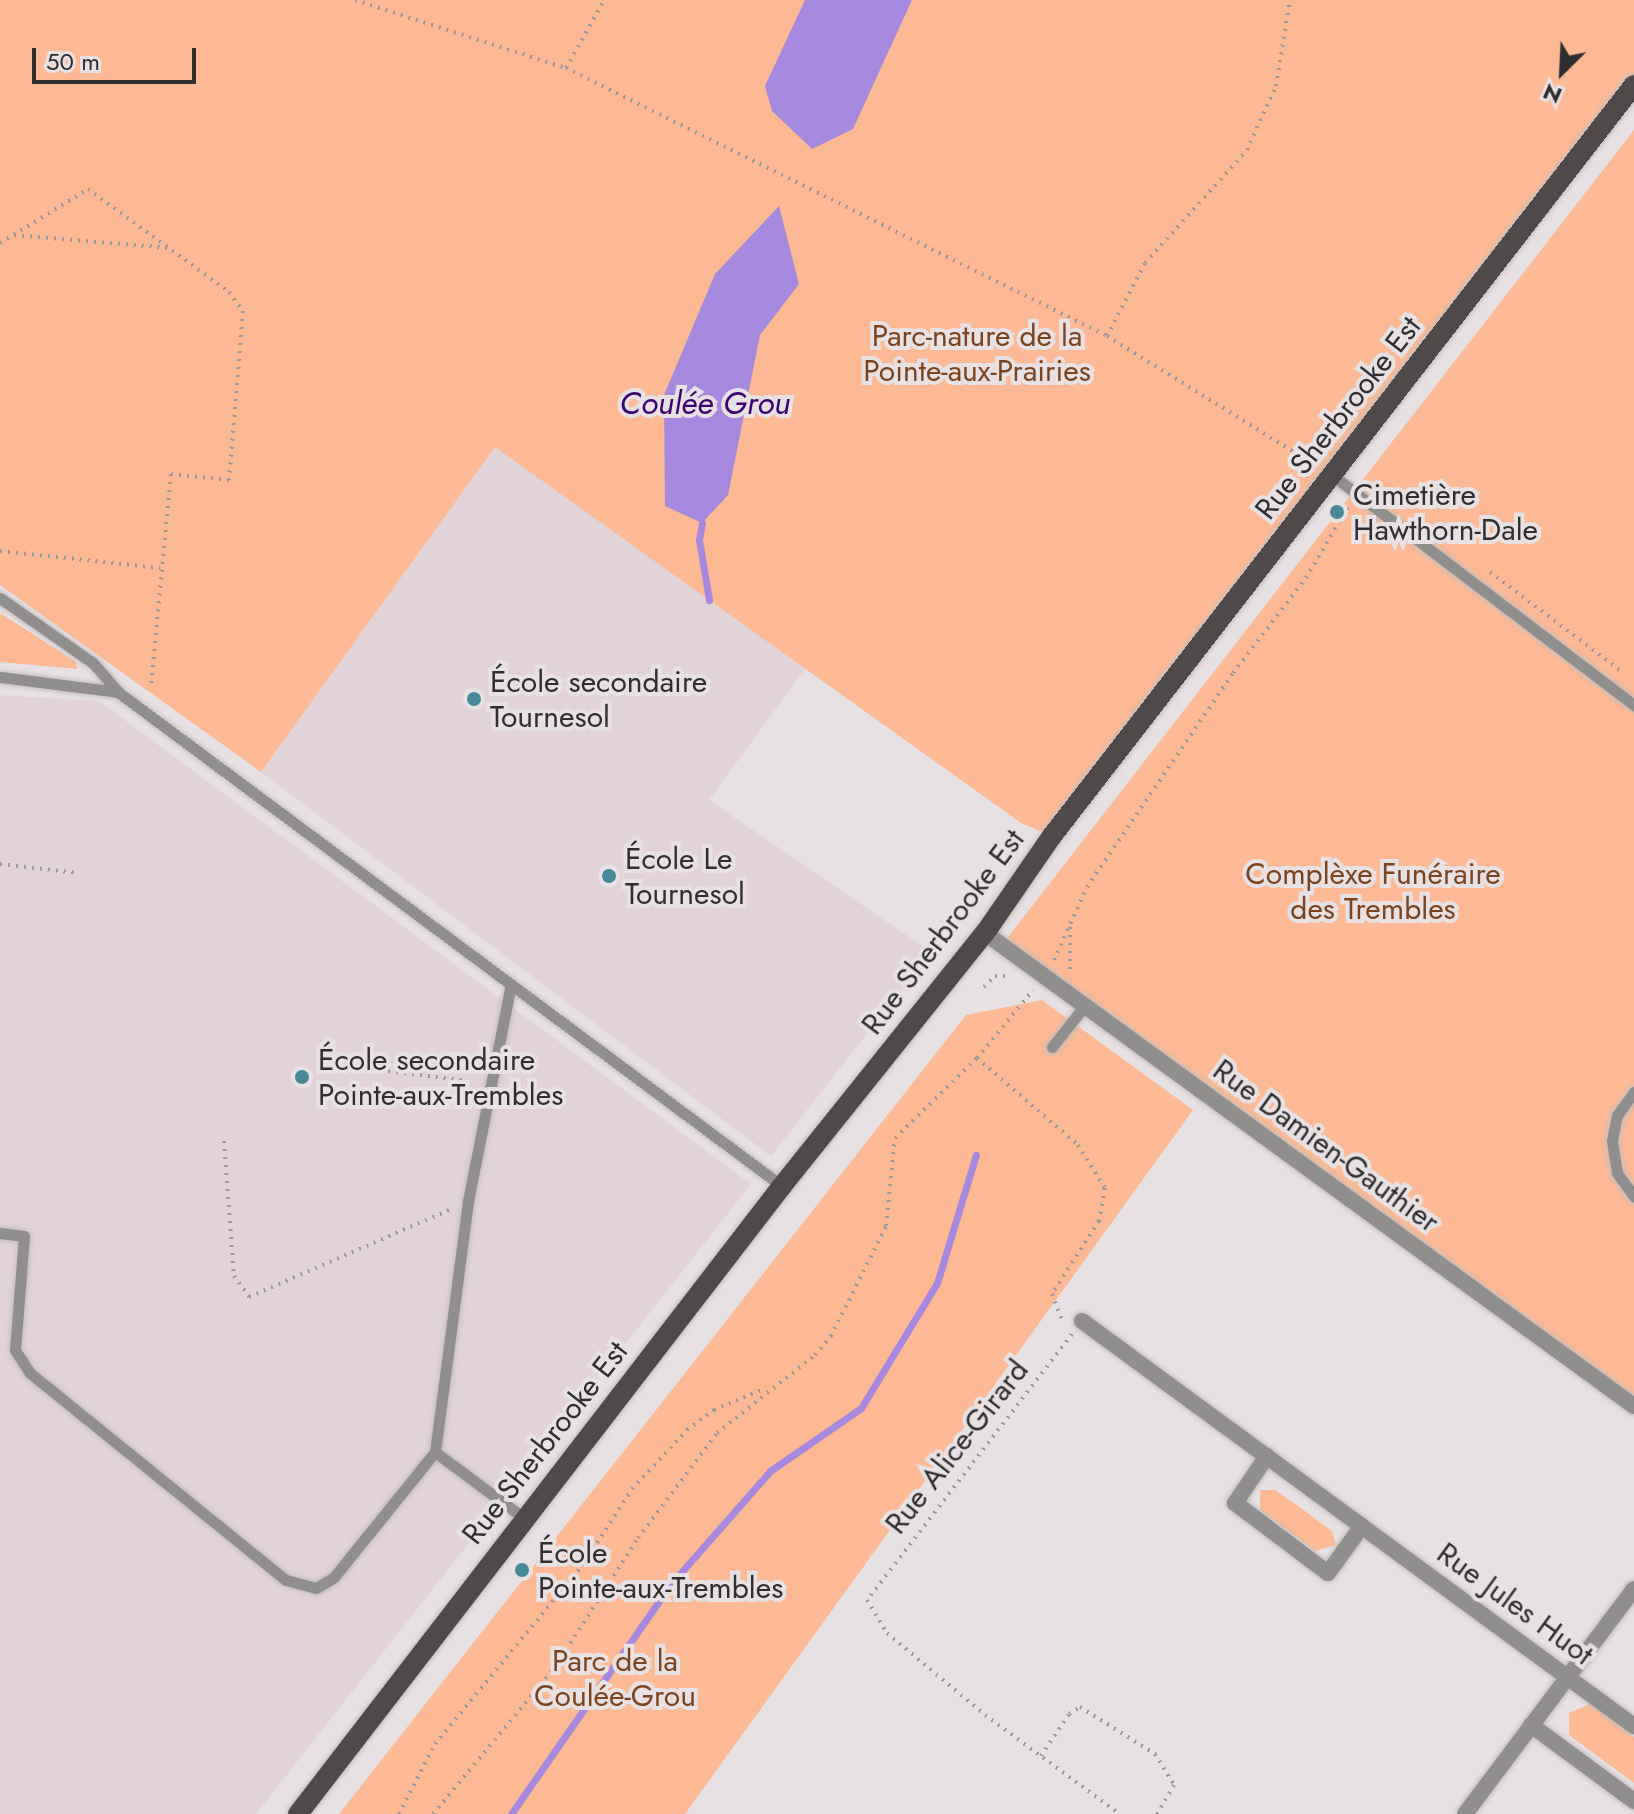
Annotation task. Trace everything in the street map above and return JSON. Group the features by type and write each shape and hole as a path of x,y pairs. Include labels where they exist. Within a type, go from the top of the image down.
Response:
{"main road":[{"name":"Rue Sherbrooke Est","path":"298,1814 782,1186 985,933 1052,836 1634,85"}],"street":[{"name":"Rue Damien-Gauthier","path":"985,933 1634,1406"},
{"name":"Rue Jules Huot","path":"1082,1321 1634,1726"},
{"path":"1267,1456 1235,1503 1328,1573 1362,1526"},
{"path":"1465,1814 1634,1589"},
{"path":"1531,1725 1634,1801"}],"lane":[{"path":"1332,475 1634,705"},
{"path":"0,598 93,663 118,692 782,1186"},
{"path":"0,677 118,692"},
{"path":"0,1233 24,1236 15,1350 30,1373 286,1580 316,1588 334,1577 435,1452 468,1201 511,984"},
{"path":"1052,1047 1085,1005"},
{"path":"1634,1092 1617,1115 1612,1141 1617,1173 1634,1196"},
{"path":"435,1452 524,1518"}],"path":[{"path":"355,0 566,68 1107,336 1296,453"},
{"path":"566,68 604,0"},
{"path":"1107,336 1145,263 1247,150 1276,86 1290,0"},
{"path":"0,243 88,189 239,301 243,322 229,480 171,474 151,687"},
{"path":"12,235 172,249"},
{"path":"1296,453 1311,445"},
{"path":"1294,467 1296,453"},
{"path":"1050,968 1087,887 1233,673 1306,578 1348,511"},
{"path":"0,551 160,568"},
{"path":"1485,568 1622,672"},
{"path":"0,864 77,873"},
{"path":"1069,977 1070,925"},
{"path":"984,987 995,976 1012,977"},
{"path":"433,1814 553,1670 693,1463 740,1410 815,1355 854,1298 886,1226 895,1138 977,1058 1032,991"},
{"path":"977,1058 1078,1145 1105,1188 1099,1221 1052,1294 1061,1318"},
{"path":"388,1071 468,1081"},
{"path":"224,1141 234,1276 249,1297 453,1208"},
{"name":"Rue Alice-Girard","path":"1041,1756 887,1633 867,1600 1082,1321"},
{"path":"399,1814 435,1744 525,1639 663,1453 714,1410 772,1386"},
{"path":"1120,1814 1041,1756 1069,1714 1080,1707 1155,1754 1174,1785 1157,1814"}],"shaded area":[{"name":"École Le Tournesol","path":"495,447 807,666 709,800 931,952 771,1156 261,772"},
{"name":"École secondaire Pointe-aux-Trembles","path":"0,695 99,701 751,1184 256,1814 0,1814"}],"green space":[{"name":"Parc-nature de la Pointe-aux-Prairies","path":"0,0 1634,0 1634,85 1052,836 1021,823 495,447 261,772 0,585"},
{"name":"Complèxe Funéraire des Trembles","path":"1634,130 1634,1406 1005,941"},
{"path":"0,613 76,662 77,669 0,662"},
{"name":"Parc de la Coulée-Grou","path":"1042,1000 1193,1110 685,1814 339,1814 966,1015"},
{"path":"1260,1490 1275,1490 1301,1508 1332,1531 1336,1545 1315,1551 1260,1510"},
{"path":"1590,1704 1634,1737 1634,1783 1569,1735 1569,1713"}],"water":[{"path":"805,0 912,0 853,129 812,149 772,111 765,86"},
{"name":"Coulée Grou","path":"779,206 799,284 760,335 728,495 702,523 665,506 664,395 715,274"}],"waterway":[{"name":"Coulée Grou","path":"702,523 699,540 709,600"},
{"name":"Coulée Grou","path":"511,1814 670,1585 770,1471 861,1408 937,1283 976,1155"}],"place":[{"name":"Cimetière Hawthorn-Dale","path":"1337,512"},
{"name":"École secondaire Tournesol","path":"474,699"},
{"name":"École Le Tournesol","path":"609,876"},
{"name":"École secondaire Pointe-aux-Trembles","path":"302,1077"},
{"name":"École Pointe-aux-Trembles","path":"522,1570"}]}
